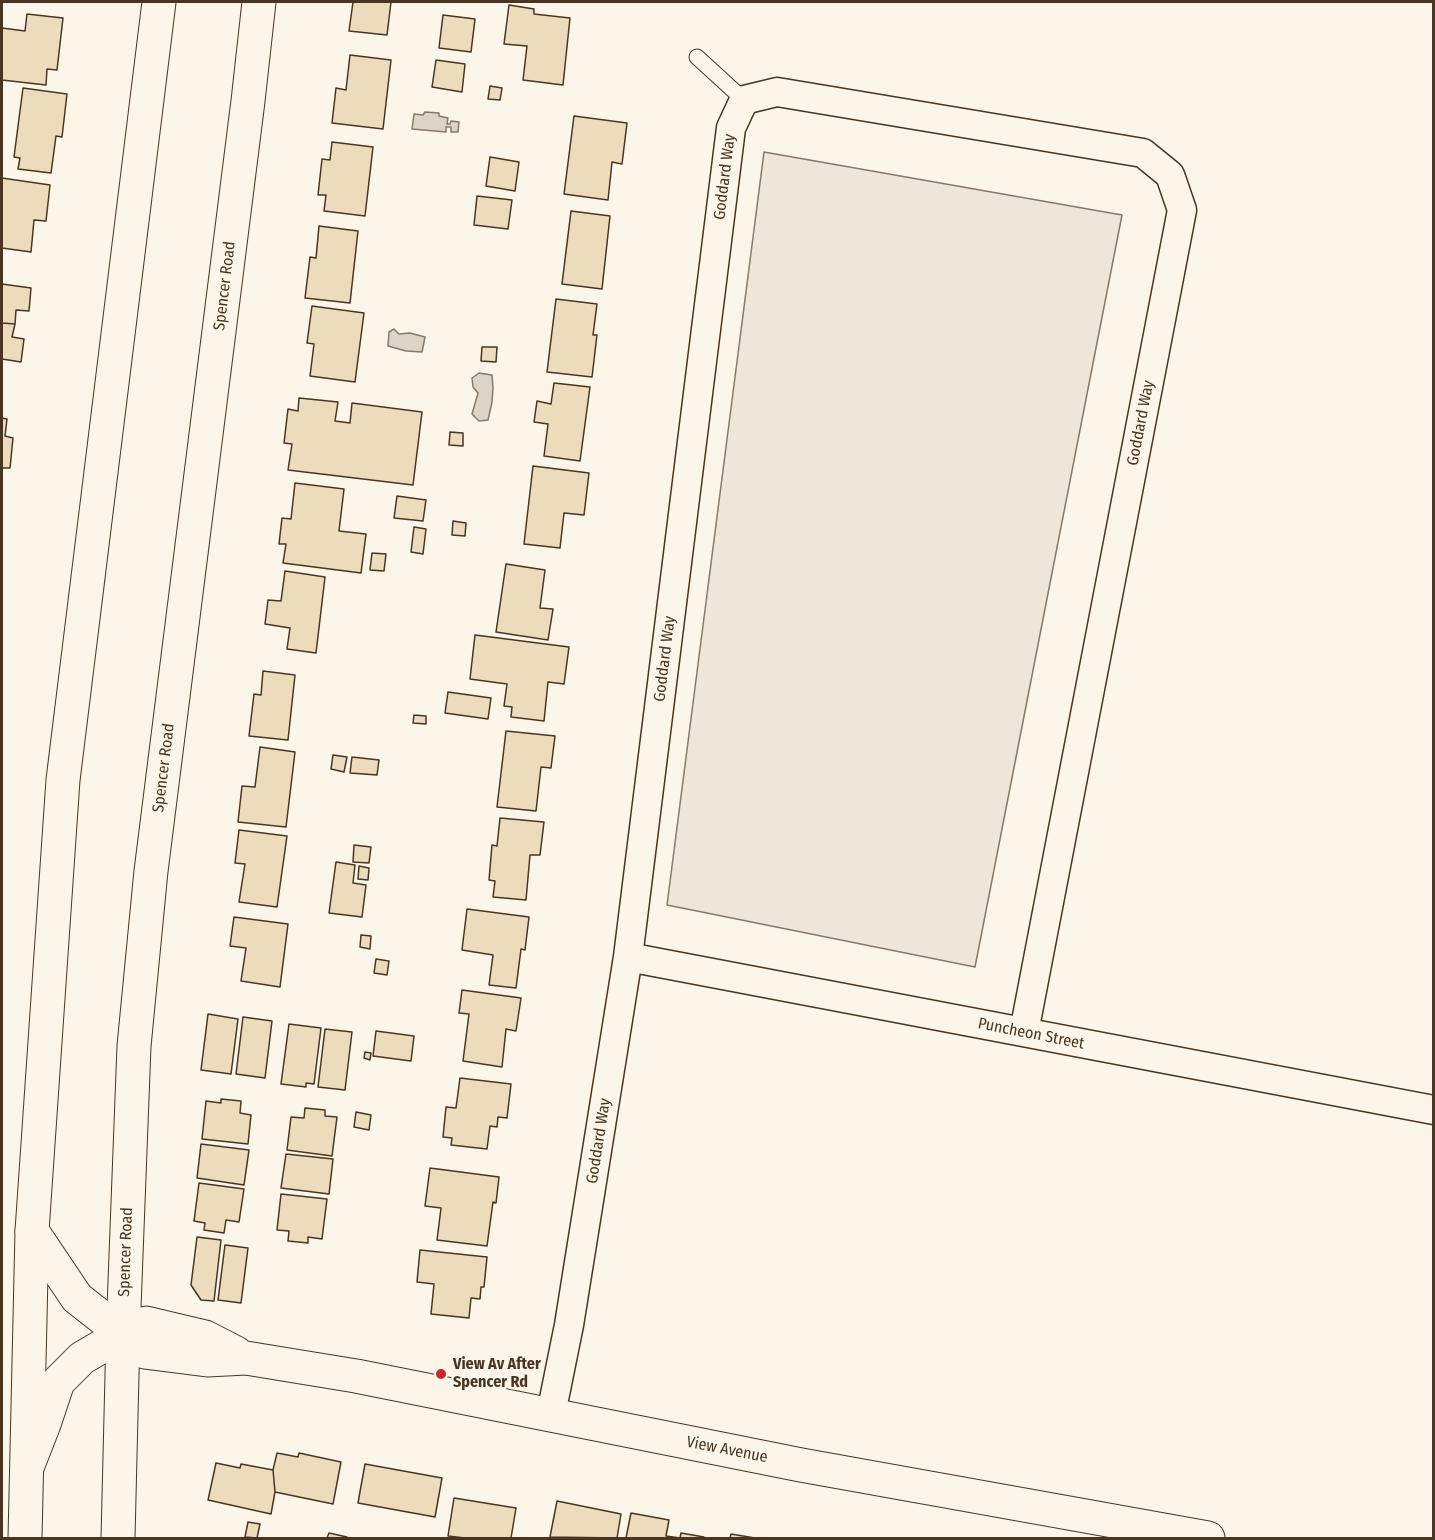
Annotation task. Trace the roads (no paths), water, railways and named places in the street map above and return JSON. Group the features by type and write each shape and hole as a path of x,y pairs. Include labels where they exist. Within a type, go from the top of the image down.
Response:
{"main road":[{"path":"25,1539 33,1231 63,780 159,2"},
{"name":"Spencer Road","path":"118,1539 123,1334 135,1046 151,871 259,2"},
{"name":"View Avenue","path":"33,1231 77,1298 144,1352 207,1360 246,1358 356,1376 801,1465 1208,1539"},
{"path":"28,1466 58,1382 82,1358 123,1334"}],"street":[{"name":"Goddard Way","path":"551,1414 571,1313 628,957 731,128 744,100 777,92 1143,153 1170,175 1182,210 1024,1032"},
{"name":"Puncheon Street","path":"628,957 1434,1110"}],"lane":[{"path":"697,57 744,100"}],"place":[{"name":"View Av After Spencer Rd","path":"441,1374"}]}
